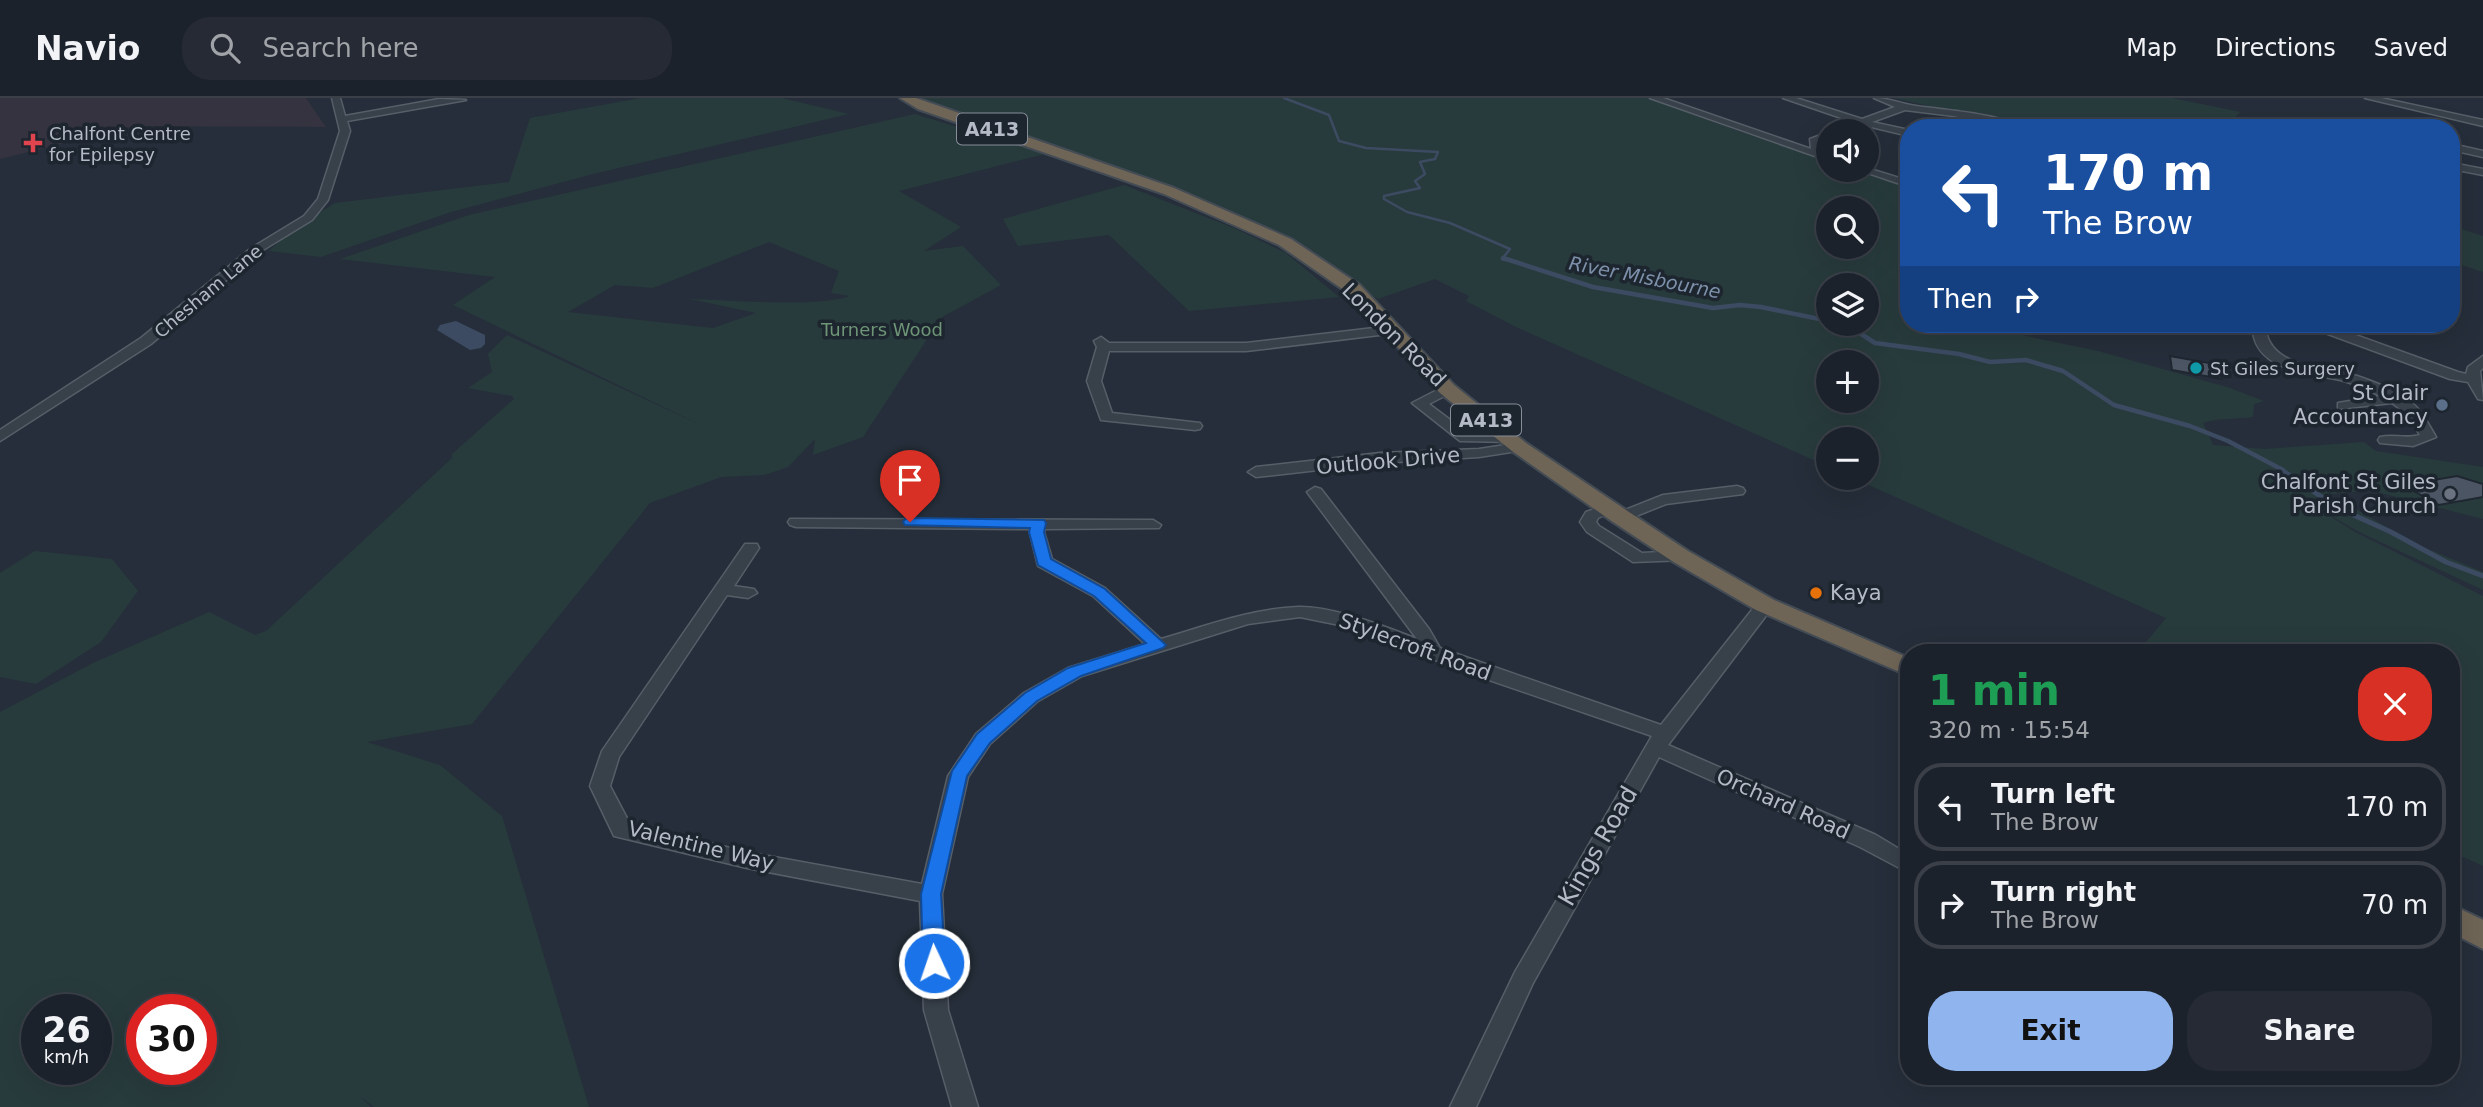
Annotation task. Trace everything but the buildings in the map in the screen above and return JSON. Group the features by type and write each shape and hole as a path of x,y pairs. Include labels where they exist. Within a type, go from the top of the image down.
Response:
{"highway":[{"name":"London Road","path":"906,98 922,106 1169,191 1285,242 1354,289 1447,389 1514,443 1615,513 1680,556 1765,605 1900,664"},
{"path":"2460,923 2483,936"}],"street":[{"path":"336,98 344,119 436,100 462,100"},
{"path":"1654,98 1816,154"},
{"path":"1787,98 1853,119"},
{"path":"1878,98 1903,107 1980,119"},
{"path":"2369,98 2483,123"},
{"path":"1870,119 1915,102"},
{"name":"Chesham Lane","path":"0,437 146,341 254,251 308,218 323,200 345,131 344,119"},
{"path":"1879,126 1900,131"},
{"path":"1771,140 1816,140"},
{"path":"1813,141 1816,148 1813,153"},
{"path":"2460,149 2483,153"},
{"path":"2460,168 2483,172"},
{"path":"1879,175 1900,181"},
{"path":"1889,178 1900,176"},
{"path":"1195,426 1105,418 1094,381 1103,344 1246,346 1391,330"},
{"path":"2260,333 2267,349 2291,365 2307,371 2346,377 2394,398 2412,410 2429,437 2413,442 2385,440"},
{"path":"2338,333 2455,376 2473,379"},
{"path":"2483,360 2473,370 2473,379 2483,396"},
{"path":"1447,389 1419,403 1465,438 1514,443"},
{"path":"2343,406 2394,398"},
{"name":"Outlook Drive","path":"1256,472 1380,458 1479,453 1514,443"},
{"path":"1680,556 1639,558 1593,529 1588,522 1592,515 1615,513 1663,500 1737,491"},
{"path":"1315,492 1423,634 1433,652"},
{"path":"803,525 1039,523 1101,517 1153,525"},
{"path":"1039,523 1037,532 1044,562 1099,592 1157,645"},
{"name":"Valentine Way","path":"751,548 725,590 609,756 600,786 622,830 747,860 931,894"},
{"path":"725,590 748,593"},
{"name":"Kings Road","path":"1464,1107 1523,979 1659,740 1765,605"},
{"name":"Stylecroft Road","path":"965,1107 936,1010 931,894 958,776 983,739 1031,697 1074,672 1246,619 1300,612 1363,624 1659,740"},
{"name":"Orchard Road","path":"1659,740 1868,841 1900,860"}],"shaded area":[{"name":"Chalfont Centre for Epilepsy","path":"0,98 306,98 326,127 135,126 0,159"}],"green space":[{"path":"641,98 782,98 849,114 593,174 451,212 321,257 269,251 296,227 335,203 509,182 530,118"},
{"path":"905,98 1652,98 1741,132 1816,155 1816,182 1879,182 1879,176 1900,183 1900,333 2012,333 2098,351 2227,387 2264,401 2254,404 2253,417 2203,423 2213,445 2265,449 2364,442 2376,451 2483,467 2483,519 2369,490 2324,495 2354,508 2414,543 2483,572 2483,590 2359,532 2297,496 2357,533 2483,596 2483,866 2460,856 2460,644 2144,644 2166,618 1879,490 1879,427 1816,427 1816,461 1514,326 1466,301 1469,296 1435,279 1378,299 1285,242 1155,186"},
{"path":"1893,98 2172,98 2241,112 2233,119 1990,119"},
{"name":"Turners Wood","path":"915,114 1045,154 899,191 961,227 924,251 963,246 1001,285 935,321 935,327 863,437 813,455 815,439 788,467 764,475 721,477 650,503 472,724 367,742 440,765 502,816 589,1107 374,1107 360,1096 371,1107 0,1107 0,712 93,663 209,612 255,635 266,631 452,458 452,454 514,399 512,396 468,388 492,372 488,354 507,335 707,428 453,305 495,277 340,259 469,215","holes":["769,242 839,271 831,293 850,296 834,300 749,302 690,299 756,313 713,328 568,312 615,285 653,288"]},
{"path":"1124,185 1234,228 1286,253 1339,297 1189,311 1109,235 1018,246 1003,219"},
{"path":"2460,229 2483,236 2483,272 2460,265"},
{"path":"35,551 112,559 138,591 101,642 36,684 0,677 0,573"}],"water":[{"path":"456,321 485,335 485,344 481,348 470,350 437,330 440,325"}],"waterway":[{"name":"River Misbourne","path":"1284,98 1329,115 1339,141 1366,148 1438,152 1435,159 1420,162 1425,174 1415,181 1420,188 1384,196 1384,199 1407,212 1450,223 1510,249 1502,259 1505,260"},
{"name":"River Misbourne","path":"1503,258 1593,287 1713,308 1740,305 1761,307 1816,318"},
{"name":"River Misbourne","path":"1864,336 1875,343 1959,354 1990,362 2026,360 2063,371 2114,405 2190,426 2228,441 2283,470"},
{"name":"River Misbourne","path":"2280,469 2338,508 2391,532 2446,562 2483,576"}],"place":[{"name":"Chalfont Centre for Epilepsy","path":"33,143"},
{"name":"St Giles Surgery","path":"2196,368"},
{"name":"St Clair Accountancy","path":"2442,405"},
{"name":"Chalfont St Giles Parish Church","path":"2450,494"},
{"name":"Kaya","path":"1816,593"}],"route":[{"path":"910,522 1039,523 1037,532 1044,562 1099,592 1157,645 1074,672 1031,697 983,739 958,776 931,894 934,963"}]}
